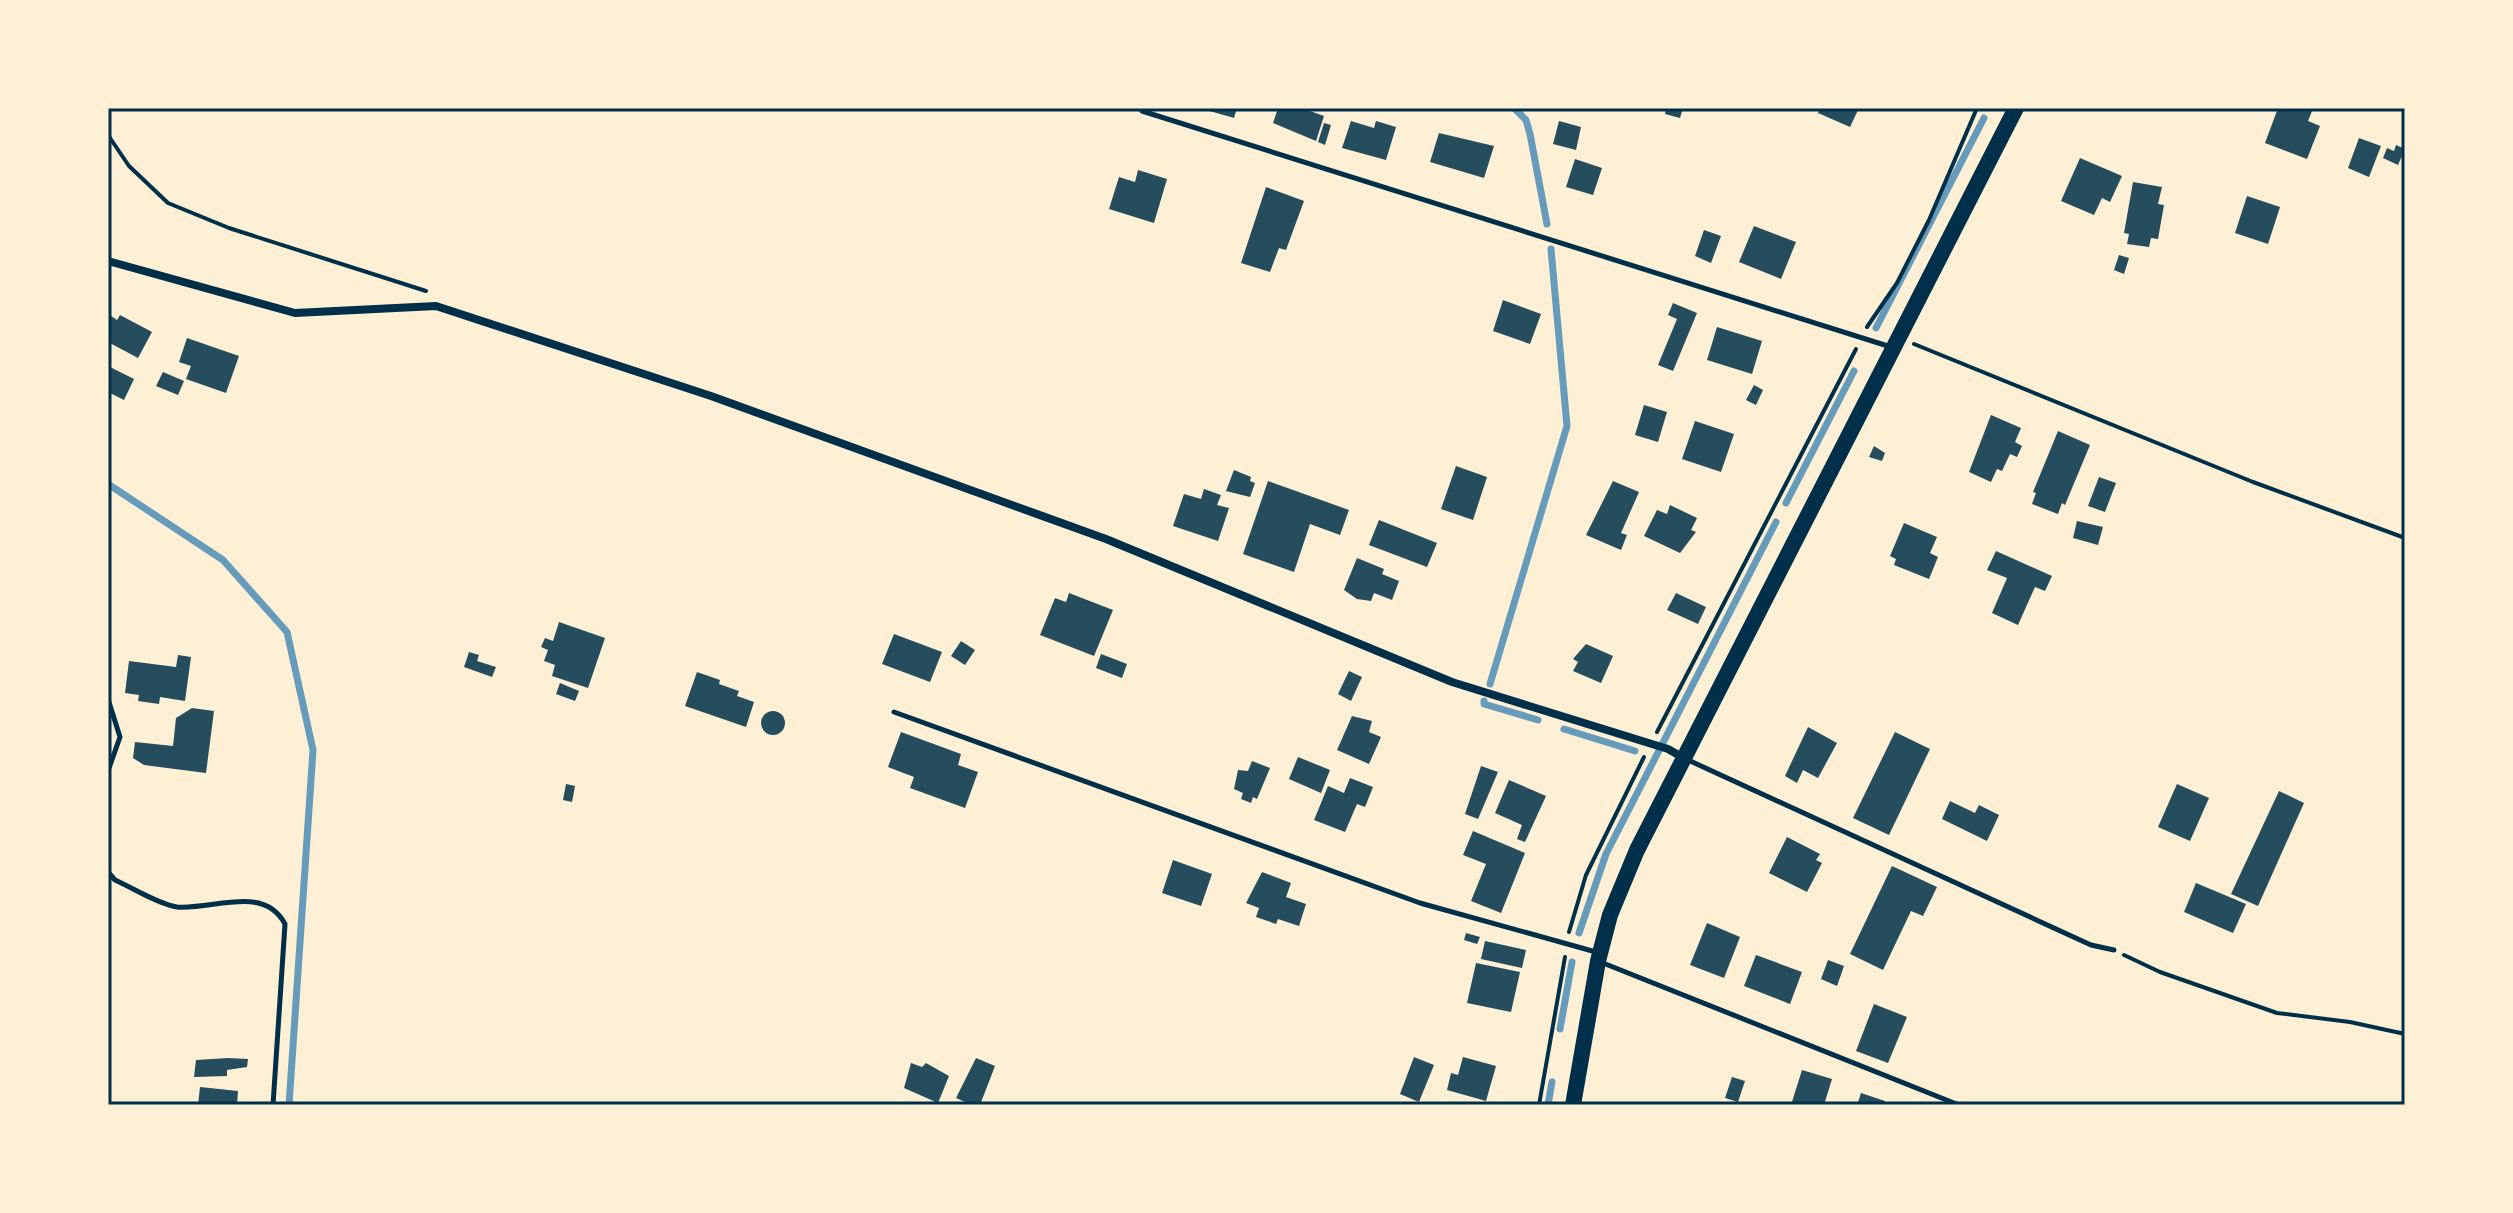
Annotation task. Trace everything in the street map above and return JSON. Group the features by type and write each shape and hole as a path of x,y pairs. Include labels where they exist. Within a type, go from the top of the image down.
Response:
{"main road":[{"path":"1573,1105 1599,957 1610,915 1675,753 2016,108"}],"street":[{"path":"108,261 295,313 436,306 711,396 1093,534 1452,682 1675,753"}],"lane":[{"path":"1142,111 1861,338 1894,342"},
{"path":"108,699 120,737 108,771"},
{"path":"894,712 1420,903 1567,944 1959,1105"},
{"path":"1675,753 2091,945 2114,950"},
{"path":"108,872 115,880 175,907 262,901 278,911 285,924 273,1105"}],"path":[{"path":"1539,1105 1567,944 1586,875 1861,338 1897,283 1929,220 1977,108"},
{"path":"108,135 129,166 168,203 229,228 428,291 449,311"},
{"path":"1894,342 2405,538"},
{"path":"2114,950 2160,972 2277,1013 2350,1022 2405,1034"}],"building":[{"path":"1199,108 1237,108 1234,118"},
{"path":"1278,108 1311,108 1310,111 1324,116 1316,141 1273,123"},
{"path":"1666,108 1683,108 1680,118 1665,114"},
{"path":"1820,108 1859,108 1850,127 1818,113"},
{"path":"2278,108 2312,111 2308,121 2320,126 2307,159 2265,143"},
{"path":"1351,121 1374,128 1376,121 1396,127 1386,160 1342,148"},
{"path":"1559,121 1581,127 1576,150 1553,144"},
{"path":"1324,123 1331,125 1325,145 1318,142"},
{"path":"1439,133 1494,146 1484,178 1430,162"},
{"path":"2359,138 2381,146 2369,177 2348,168"},
{"path":"2396,145 2405,149 2398,165 2383,158 2387,148 2394,151"},
{"path":"2080,158 2122,176 2110,202 2102,198 2094,215 2061,201"},
{"path":"1575,159 1602,168 1593,195 1566,187"},
{"path":"1138,170 1167,179 1154,223 1109,209 1119,177 1135,182"},
{"path":"2133,182 2162,187 2158,204 2164,205 2158,239 2151,238 2149,247 2127,244 2129,234 2124,233"},
{"path":"1266,187 1304,201 1286,250 1279,248 1270,272 1241,263"},
{"path":"2247,196 2280,207 2268,244 2235,233"},
{"path":"1754,226 1796,242 1781,279 1739,262"},
{"path":"1704,230 1721,236 1711,263 1695,256"},
{"path":"2119,255 2129,258 2124,274 2114,270"},
{"path":"1503,300 1541,314 1530,344 1493,331"},
{"path":"1673,303 1697,313 1673,371 1658,365 1677,319 1668,315"},
{"path":"120,315 152,332 138,358 108,342 108,321 111,316 117,320"},
{"path":"1717,327 1762,341 1752,374 1707,360"},
{"path":"187,338 239,356 226,393 186,379 191,366 179,362"},
{"path":"108,366 134,379 124,400 108,392"},
{"path":"163,372 184,381 178,395 156,386"},
{"path":"1754,385 1763,390 1756,405 1746,400"},
{"path":"1644,405 1667,412 1658,442 1635,435"},
{"path":"1991,415 2021,428 2015,442 2022,446 2017,457 2010,454 2002,471 1997,469 1991,482 1969,472"},
{"path":"1695,421 1734,434 1721,472 1682,459"},
{"path":"2058,431 2090,445 2065,505 2062,503 2058,514 2032,504 2036,493 2033,492"},
{"path":"1874,446 1885,453 1882,461 1869,457"},
{"path":"1456,466 1487,477 1473,520 1441,509"},
{"path":"1234,470 1251,477 1250,481 1255,483 1250,497 1226,491"},
{"path":"2099,477 2116,483 2105,512 2088,506"},
{"path":"1268,481 1349,510 1340,535 1310,524 1294,572 1243,554"},
{"path":"1613,481 1639,492 1621,533 1627,535 1621,550 1586,535"},
{"path":"1204,489 1221,495 1217,505 1229,508 1218,541 1173,526 1184,494 1201,499"},
{"path":"1670,505 1697,518 1691,530 1696,532 1680,553 1644,536 1657,510 1667,514"},
{"path":"1379,520 1437,543 1427,567 1369,545"},
{"path":"2077,521 2103,527 2098,545 2073,538"},
{"path":"1904,523 1937,537 1930,553 1938,557 1929,579 1894,565 1896,559 1890,556"},
{"path":"1996,551 2052,576 2045,591 2035,587 2018,625 1992,613 2007,578 1987,570"},
{"path":"1357,558 1384,569 1382,574 1399,581 1392,600 1374,593 1371,601 1357,599 1344,590"},
{"path":"1069,593 1113,610 1094,656 1040,635 1055,598 1066,602"},
{"path":"1676,593 1706,607 1698,624 1667,610"},
{"path":"559,622 605,638 588,688 552,676 555,665 544,661 548,650 541,647 545,638 553,641"},
{"path":"894,634 942,652 930,682 882,664"},
{"path":"961,641 975,650 965,665 951,656"},
{"path":"1586,644 1613,656 1601,683 1573,671 1578,662 1573,659"},
{"path":"469,652 479,655 477,661 496,667 492,677 464,667"},
{"path":"1101,654 1127,664 1122,678 1096,668"},
{"path":"178,655 191,657 185,701 160,697 159,704 138,701 139,695 125,693 129,661 176,667"},
{"path":"1349,671 1362,677 1351,701 1338,694"},
{"path":"697,672 720,680 719,684 739,691 737,696 754,702 746,727 685,706"},
{"path":"560,683 579,691 575,701 556,694"},
{"path":"192,708 214,711 206,773 144,765 133,758 135,742 173,746 176,718"},
{"path":"773,711 784,718 785,723 778,734 773,735 762,728 761,723 768,712"},
{"path":"1352,716 1372,721 1369,732 1381,737 1369,764 1337,750"},
{"path":"1808,727 1837,743 1818,778 1803,770 1797,783 1785,776"},
{"path":"901,732 961,754 958,765 978,772 965,808 910,788 914,777 888,767"},
{"path":"1895,732 1930,749 1889,835 1853,818"},
{"path":"1298,757 1330,770 1321,793 1289,779"},
{"path":"1252,761 1270,768 1257,799 1253,797 1251,803 1241,799 1243,793 1234,789 1238,770 1248,771"},
{"path":"1481,766 1498,772 1478,819 1465,814"},
{"path":"1350,778 1373,787 1365,807 1357,804 1345,832 1314,820 1328,786 1344,793"},
{"path":"1509,780 1546,796 1525,842 1517,839 1522,825 1495,813"},
{"path":"566,784 575,786 572,802 563,800"},
{"path":"2177,784 2209,798 2190,841 2158,827"},
{"path":"2279,791 2304,803 2258,906 2231,894"},
{"path":"1950,801 1975,813 1979,805 1999,815 1987,841 1942,819"},
{"path":"1473,831 1525,853 1501,913 1471,901 1486,864 1463,855"},
{"path":"1787,837 1820,854 1816,860 1822,863 1807,892 1769,873"},
{"path":"1173,860 1212,874 1201,906 1162,893"},
{"path":"1892,866 1937,887 1923,916 1911,911 1883,970 1850,954"},
{"path":"1262,872 1291,883 1286,897 1306,904 1299,926 1278,919 1276,924 1256,917 1259,908 1246,903"},
{"path":"2196,883 2246,904 2233,933 2184,912"},
{"path":"1707,923 1740,937 1724,978 1690,965"},
{"path":"1466,933 1480,937 1477,944 1464,940"},
{"path":"1485,941 1526,950 1522,968 1481,959"},
{"path":"1756,955 1802,972 1790,1004 1744,986"},
{"path":"1828,960 1844,966 1837,986 1821,979"},
{"path":"1476,963 1520,972 1511,1012 1467,1003"},
{"path":"1874,1004 1907,1017 1888,1063 1856,1051"},
{"path":"1414,1057 1434,1065 1419,1102 1400,1094"},
{"path":"1463,1057 1496,1066 1486,1101 1447,1090 1451,1073 1458,1075"},
{"path":"976,1058 995,1066 980,1105 972,1105 956,1098"},
{"path":"248,1059 247,1067 227,1070 227,1076 194,1077 196,1060"},
{"path":"911,1063 922,1067 926,1063 949,1076 938,1103 904,1088"},
{"path":"1802,1070 1832,1079 1824,1105 1791,1105"},
{"path":"1732,1077 1745,1081 1738,1102 1725,1098"},
{"path":"200,1087 238,1091 237,1105 198,1105"},
{"path":"1861,1093 1885,1101 1884,1105 1857,1105"}],"waterway":[{"path":"1514,108 1526,120 1530,134 1547,224"},
{"path":"1876,328 1984,118"},
{"path":"1490,684 1567,426 1551,249"},
{"path":"1786,503 1854,371"},
{"path":"108,484 223,560 287,632 313,750 289,1105"},
{"path":"1579,933 1606,854 1776,522"},
{"path":"1484,701 1484,704 1538,720"},
{"path":"1564,729 1635,751"},
{"path":"1560,1029 1572,962"},
{"path":"1548,1105 1552,1082"}]}
